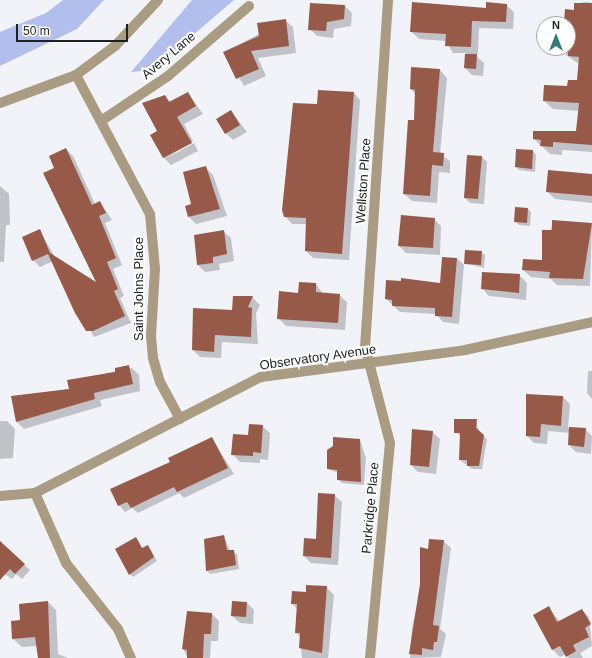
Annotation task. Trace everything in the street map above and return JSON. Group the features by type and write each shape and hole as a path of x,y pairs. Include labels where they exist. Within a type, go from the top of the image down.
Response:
{"street":[{"path":"0,103 76,75 115,46 158,0"},
{"name":"Wellston Place","path":"368,363 365,347 388,0"},
{"name":"Avery Lane","path":"101,121 168,76 249,6"},
{"name":"Saint Johns Place","path":"76,75 150,214 155,269 151,336 153,358 160,382 180,419"},
{"name":"Observatory Avenue","path":"0,496 35,493 261,377 368,363 520,340 592,322"},
{"name":"Parkridge Place","path":"368,363 390,443 370,658"},
{"path":"35,493 66,563 118,629 131,658"}],"shaded area":[{"path":"63,0 104,0 77,29 0,66 0,32 46,13"},
{"path":"192,0 234,0 152,70 131,72"}],"building":[{"path":"412,2 486,8 486,2 507,4 506,22 472,21 471,47 445,46 446,34 410,32"},
{"path":"310,3 345,5 344,19 327,22 326,31 308,30"},
{"path":"574,3 592,3 592,145 553,142 553,147 540,146 541,140 533,139 533,131 576,131 579,103 543,101 544,85 567,86 568,80 577,80 579,57 568,56 576,56 576,16 564,16 565,9 574,10"},
{"path":"286,19 289,46 251,51 259,69 236,79 223,52 259,36 257,23"},
{"path":"465,54 477,54 476,69 464,68"},
{"path":"411,67 440,69 433,152 444,153 443,166 432,165 430,196 403,194 408,120 414,120 415,90 410,89"},
{"path":"318,90 354,92 342,254 305,251 306,218 284,217 282,210 293,103 317,104"},
{"path":"188,92 196,106 177,117 192,143 163,158 150,135 157,131 142,103 165,95 169,102"},
{"path":"231,110 240,125 225,134 216,119"},
{"path":"66,148 92,205 100,201 106,213 99,216 116,258 107,262 118,289 114,291 125,316 93,331 86,331 75,313 48,254 32,261 22,237 40,229 50,253 96,282 43,173 54,168 49,156"},
{"path":"516,149 533,150 532,169 515,167"},
{"path":"467,155 482,156 478,199 464,198"},
{"path":"206,166 220,209 188,217 185,206 191,204 183,172"},
{"path":"548,170 592,174 592,196 546,192"},
{"path":"515,207 528,208 527,223 514,222"},
{"path":"401,215 435,218 433,248 398,246"},
{"path":"552,220 592,223 583,279 549,278 550,272 522,270 523,259 542,260 542,230 552,230"},
{"path":"224,230 227,254 213,257 213,263 197,265 194,235"},
{"path":"465,250 482,251 481,265 464,264"},
{"path":"442,257 457,258 452,317 435,316 435,308 392,306 392,300 385,299 386,280 401,281 401,278 440,283"},
{"path":"482,272 520,274 519,293 481,289"},
{"path":"299,282 316,283 316,292 340,294 338,323 277,319 279,291 298,293"},
{"path":"233,296 253,296 248,307 252,308 251,337 215,335 214,352 192,350 193,308 232,310"},
{"path":"129,365 133,384 94,393 95,399 16,422 11,396 69,389 67,380 115,372 115,368"},
{"path":"526,394 563,396 561,426 541,424 540,437 526,436"},
{"path":"454,419 477,419 476,428 484,435 479,466 467,466 467,460 459,460 460,433 454,433"},
{"path":"249,424 263,425 261,453 253,452 253,456 231,455 233,434 248,435"},
{"path":"569,427 586,428 584,447 568,445"},
{"path":"412,429 433,431 429,467 410,465"},
{"path":"212,437 228,468 177,492 174,487 131,508 127,502 118,506 110,489 170,462 168,458"},
{"path":"333,437 360,439 361,482 337,480 337,470 327,469 327,450 333,446"},
{"path":"318,493 335,494 331,558 303,556 304,538 316,539"},
{"path":"224,535 227,550 234,550 236,565 206,571 204,539"},
{"path":"136,537 142,548 148,545 154,557 129,575 115,549"},
{"path":"429,539 444,540 433,625 439,626 437,642 434,642 433,650 422,648 422,655 409,654 420,584 420,547 428,549"},
{"path":"0,541 25,564 15,574 10,569 0,580"},
{"path":"306,585 327,586 322,653 299,648 300,633 295,633 297,604 291,604 292,591 306,592"},
{"path":"48,601 50,658 38,658 35,637 12,639 11,621 20,620 19,604"},
{"path":"232,601 247,602 246,617 231,616"},
{"path":"549,606 557,622 582,609 591,624 585,628 589,637 573,645 576,651 566,657 560,646 552,650 533,615"},
{"path":"187,611 212,613 211,634 204,634 203,658 187,658 187,650 182,649"}]}
